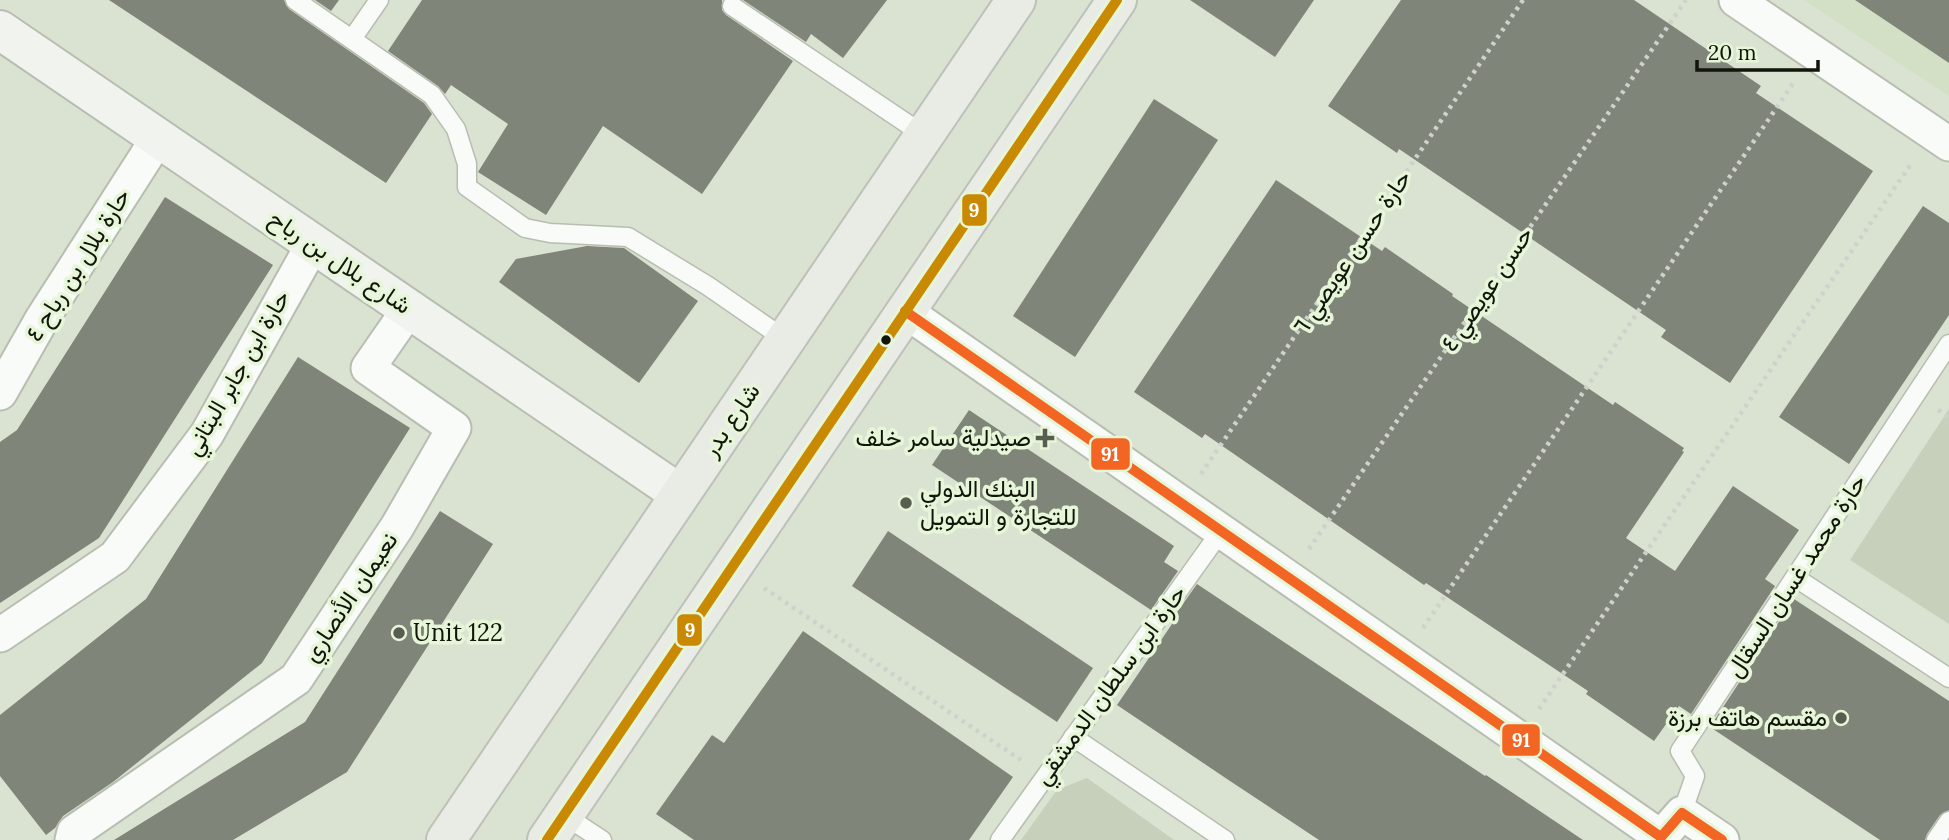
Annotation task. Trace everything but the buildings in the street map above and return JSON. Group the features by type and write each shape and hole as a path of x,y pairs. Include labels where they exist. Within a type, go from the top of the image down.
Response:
{"main road":[{"name":"شارع بدر","path":"446,840 1016,0"},
{"path":"555,827 905,312 1105,4"},
{"name":"شارع بلال بن رباح","path":"0,30 680,494"}],"street":[{"path":"1736,0 1941,139"},
{"name":"حارة بلال بن رباح ٤","path":"0,393 42,320 158,138"},
{"name":"حارة ابن جابر البتاني","path":"0,635 115,556 207,433 313,244"},
{"name":"نعيمان الأنصاري","path":"72,840 74,832 296,679 397,527 454,428 368,368 409,309"},
{"path":"905,312 1519,738 1649,835 1661,837 1682,813 1722,840"}],"lane":[{"path":"295,0 432,95 456,129 467,164 467,187 525,228 550,233 628,237 708,286 786,340"},
{"path":"352,39 379,0"},
{"path":"732,6 924,135"},
{"name":"حارة محمد غسان السقال","path":"1682,813 1695,776 1680,751 1949,344"},
{"name":"حارة ابن سلطان الدمشقي","path":"1000,840 1221,531"},
{"path":"1796,578 1949,678"},
{"path":"1073,737 1225,840"},
{"path":"1936,840 1949,821"},
{"path":"555,827 601,840"}],"path":[{"name":"حارة حسن عويصي ٦","path":"1181,503 1523,0"},
{"name":"حسن عويصي ٤","path":"1289,579 1686,0"},
{"path":"1403,658 1814,53"},
{"path":"1519,738 1941,139"},
{"path":"733,565 779,600 1045,776"}],"shaded area":[{"path":"1804,0 1949,0 1949,96"},
{"path":"1949,409 1949,624 1850,560"},
{"path":"1087,778 1174,840 1021,840 1057,790"}],"transit line":[{"name":"9","path":"547,840 1117,0"},
{"name":"91","path":"905,311 1661,837 1682,813 1722,840"}],"place":[{"name":"صيدلية سامر خلف","path":"1045,438"},
{"name":"البنك الدولي للتجارة و التمويل","path":"906,503"},
{"name":"Unit 122","path":"399,633"},
{"name":"مقسم هاتف برزة","path":"1841,718"}]}
